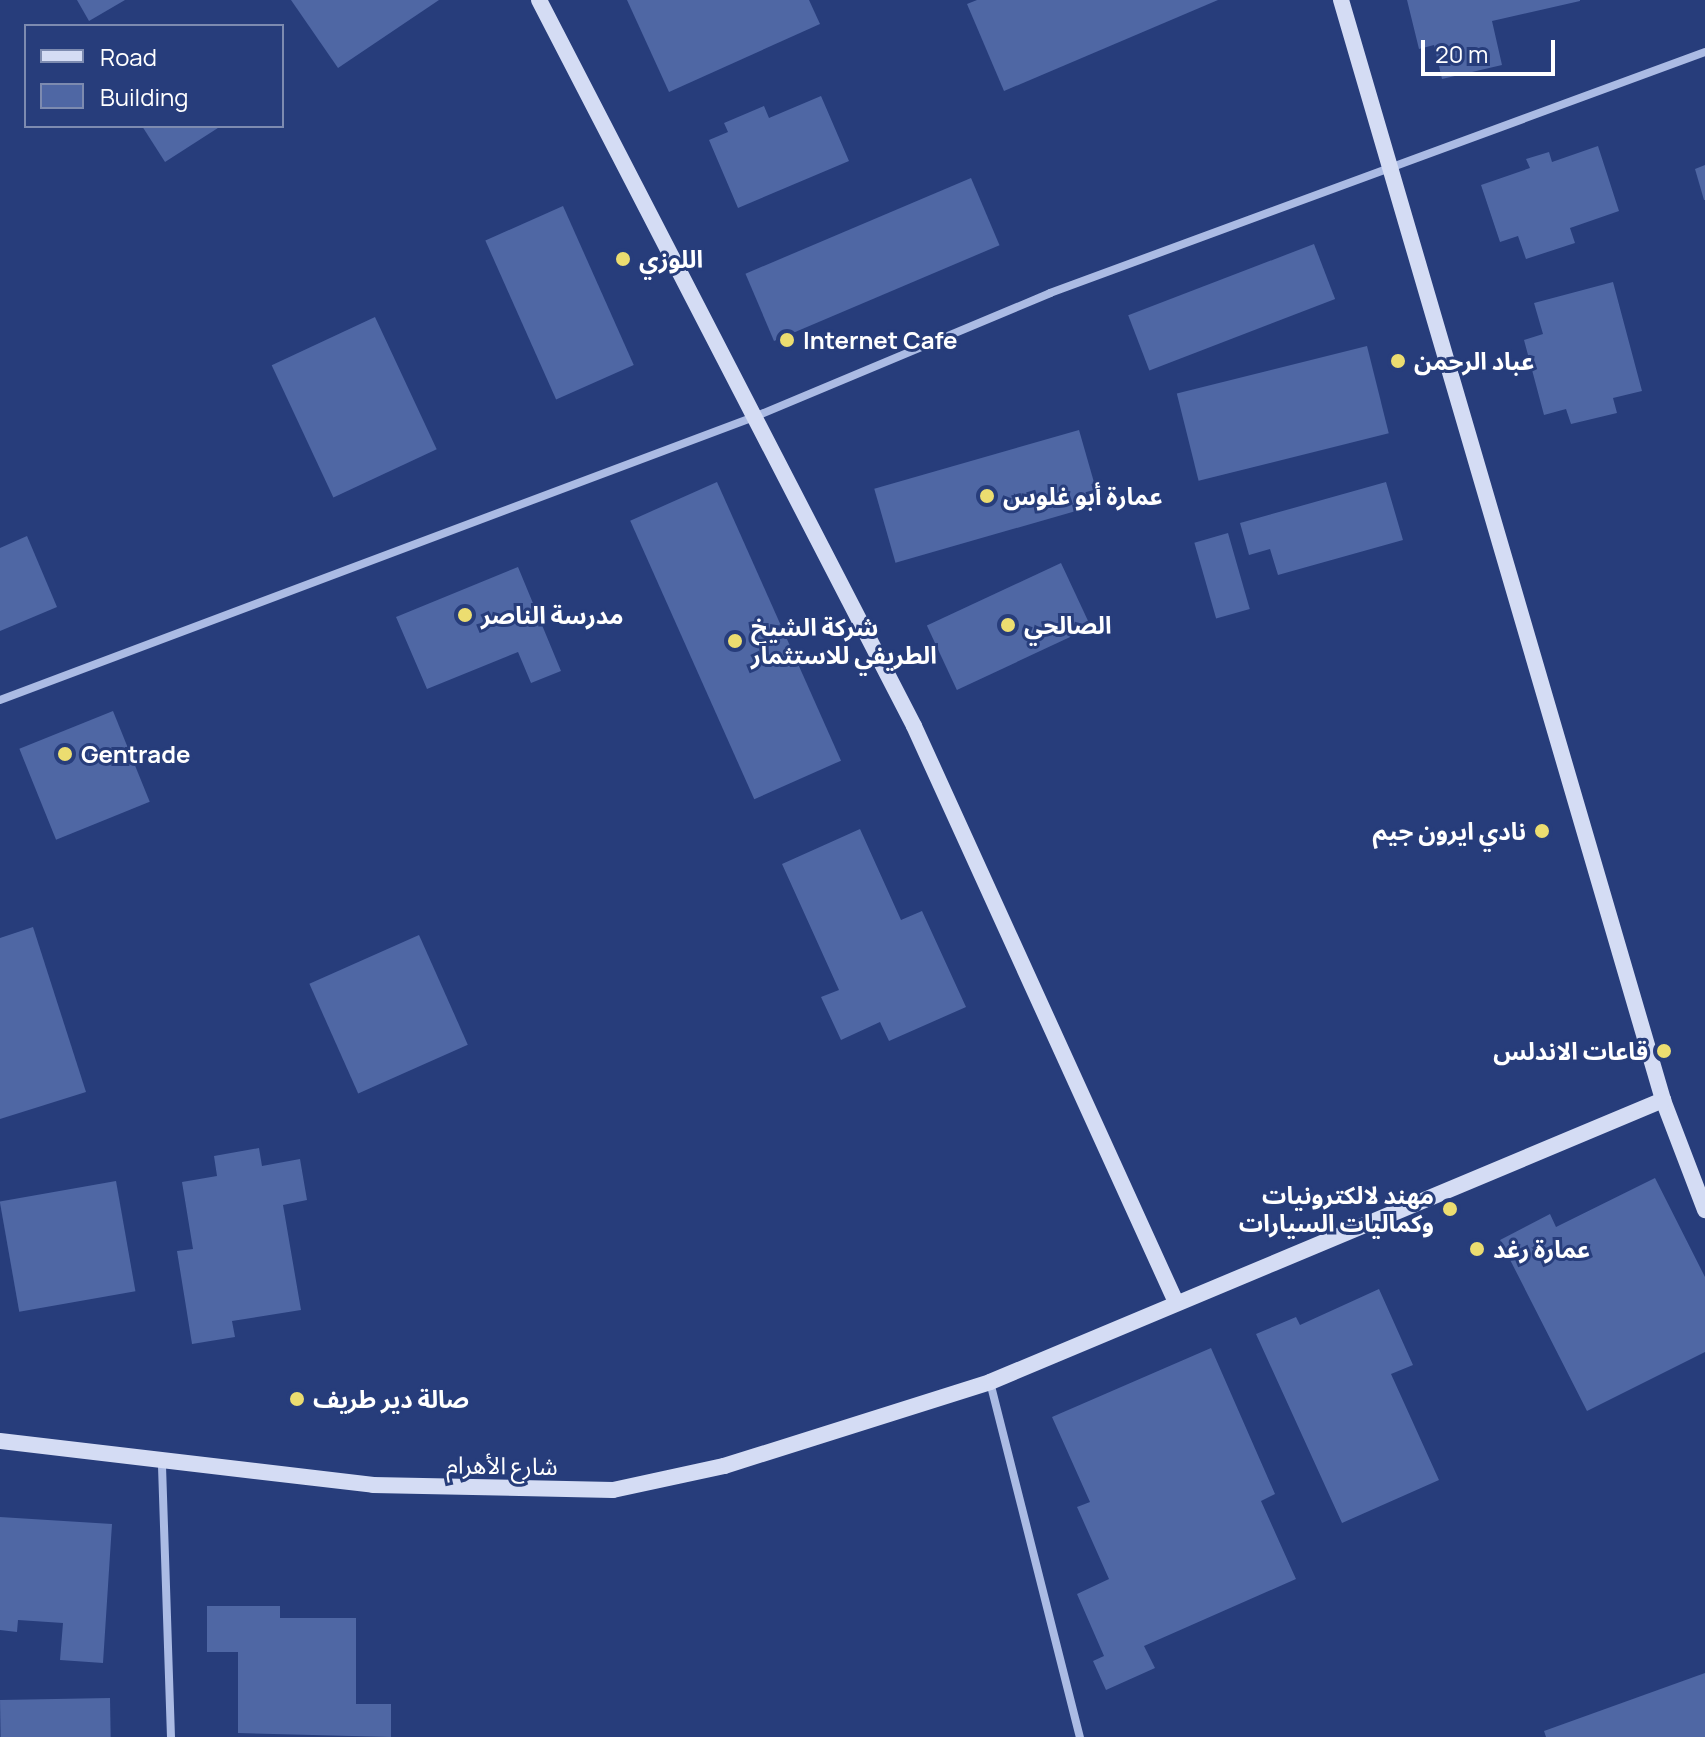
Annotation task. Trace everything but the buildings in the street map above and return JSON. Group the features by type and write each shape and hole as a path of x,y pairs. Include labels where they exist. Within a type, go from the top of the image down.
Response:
{"street":[{"path":"539,0 759,415 914,726 1175,1300"},
{"path":"1341,0 1394,166 1663,1100 1705,1210"},
{"path":"0,700 759,415 1050,293 1705,52"},
{"name":"شارع الأهرام","path":"0,1441 162,1466 373,1485 613,1490 724,1466 990,1382 1175,1300 1663,1100"},
{"path":"990,1382 1080,1737"},
{"path":"162,1466 171,1737"}],"place":[{"name":"اللوزي","path":"623,259"},
{"name":"Internet Cafe","path":"787,340"},
{"name":"عباد الرحمن","path":"1398,361"},
{"name":"عمارة أبو غلوس","path":"987,496"},
{"name":"مدرسة الناصر","path":"465,615"},
{"name":"الصالحي","path":"1008,625"},
{"name":"شركة الشيخ الطريفي للاستثمار","path":"735,641"},
{"name":"Gentrade","path":"65,754"},
{"name":"نادي ايرون جيم","path":"1542,831"},
{"name":"قاعات الاندلس","path":"1664,1051"},
{"name":"مهند لالكترونيات وكماليات السيارات","path":"1450,1209"},
{"name":"عمارة رغد","path":"1477,1249"},
{"name":"صالة دير طريف","path":"297,1399"}]}
